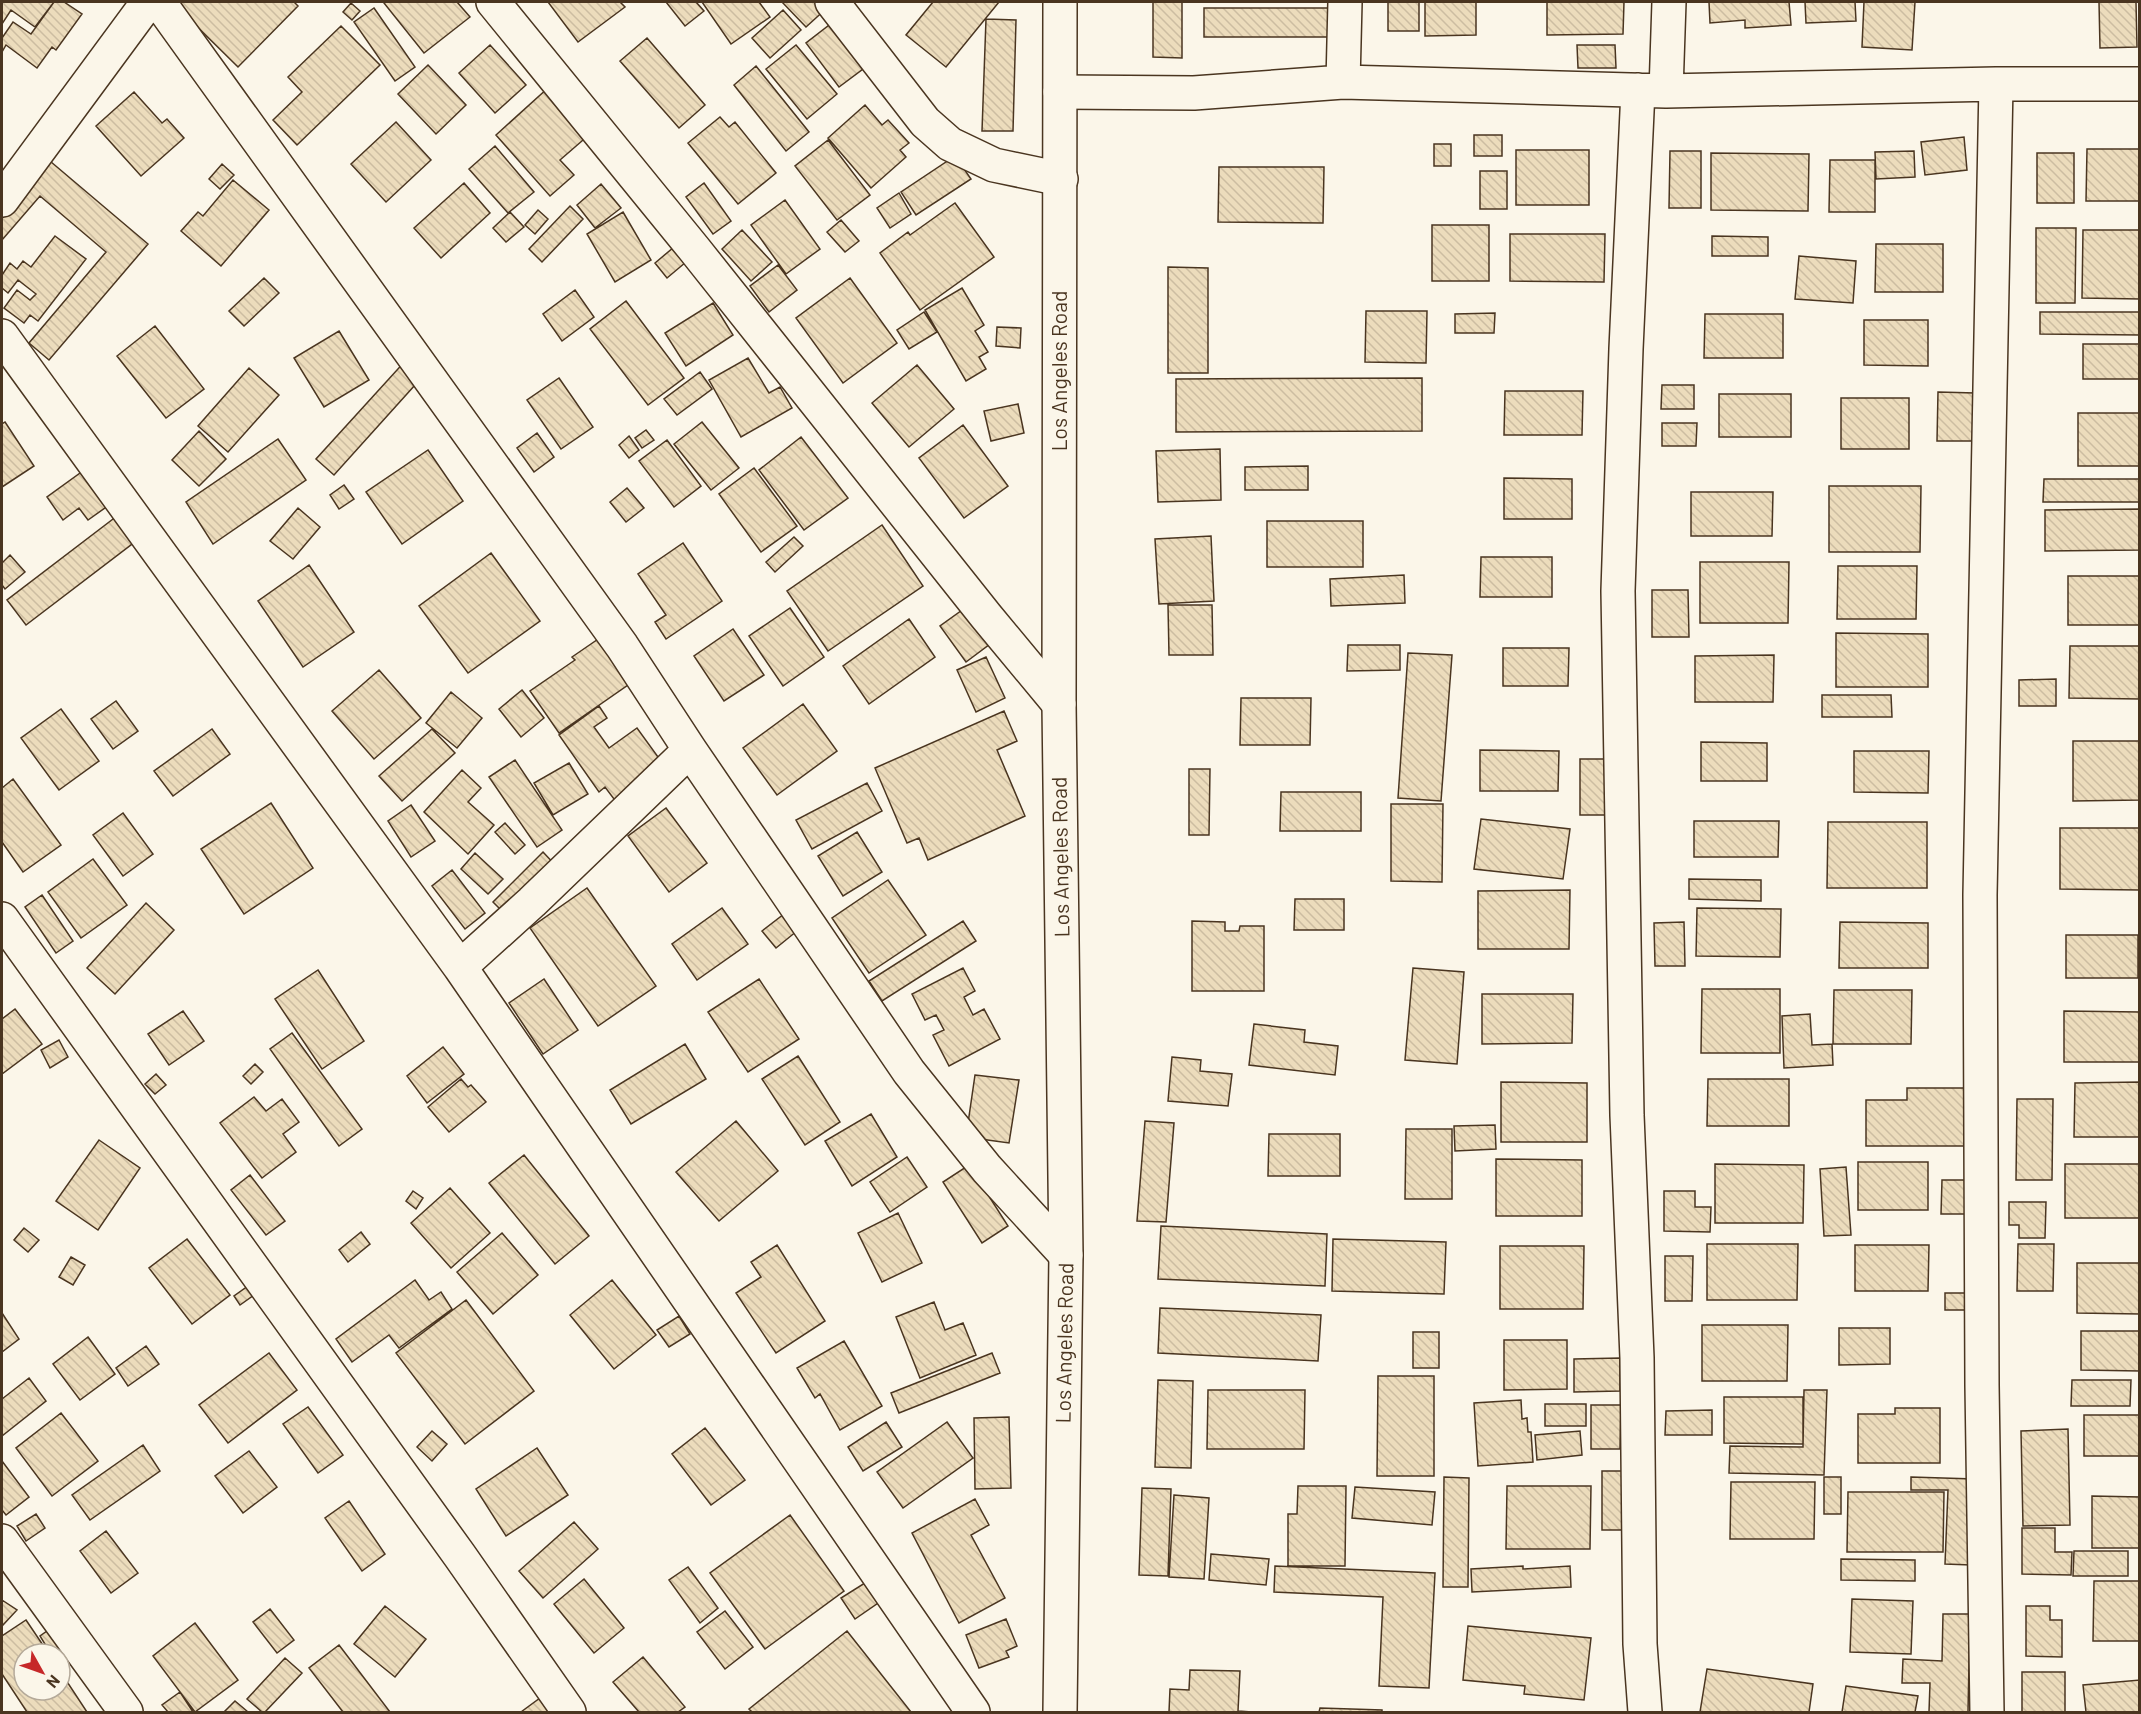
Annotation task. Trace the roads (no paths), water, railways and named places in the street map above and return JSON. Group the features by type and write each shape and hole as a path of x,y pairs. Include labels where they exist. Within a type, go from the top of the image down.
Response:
{"street":[{"path":"2,200 148,2"},
{"path":"159,2 622,646 909,1072 987,1168 1066,1255"},
{"path":"493,2 1059,704"},
{"path":"832,2 924,122 950,144 994,165 1061,179"},
{"name":"Los Angeles Road","path":"1060,2 1059,704 1066,1255 1060,1713"},
{"path":"1343,82 1345,2"},
{"path":"1645,1713 1641,1644 1636,1358 1627,1115 1618,591 1626,338 1652,90 1669,2"},
{"path":"1060,92 1194,93 1343,82 1652,90 2139,84"},
{"path":"1987,1713 1982,1384 1980,895 1996,84"},
{"path":"2,336 460,967 973,1713"},
{"path":"460,967 532,902 690,750"},
{"path":"2,919 460,1556 569,1713"},
{"path":"2,1541 126,1713"}]}
